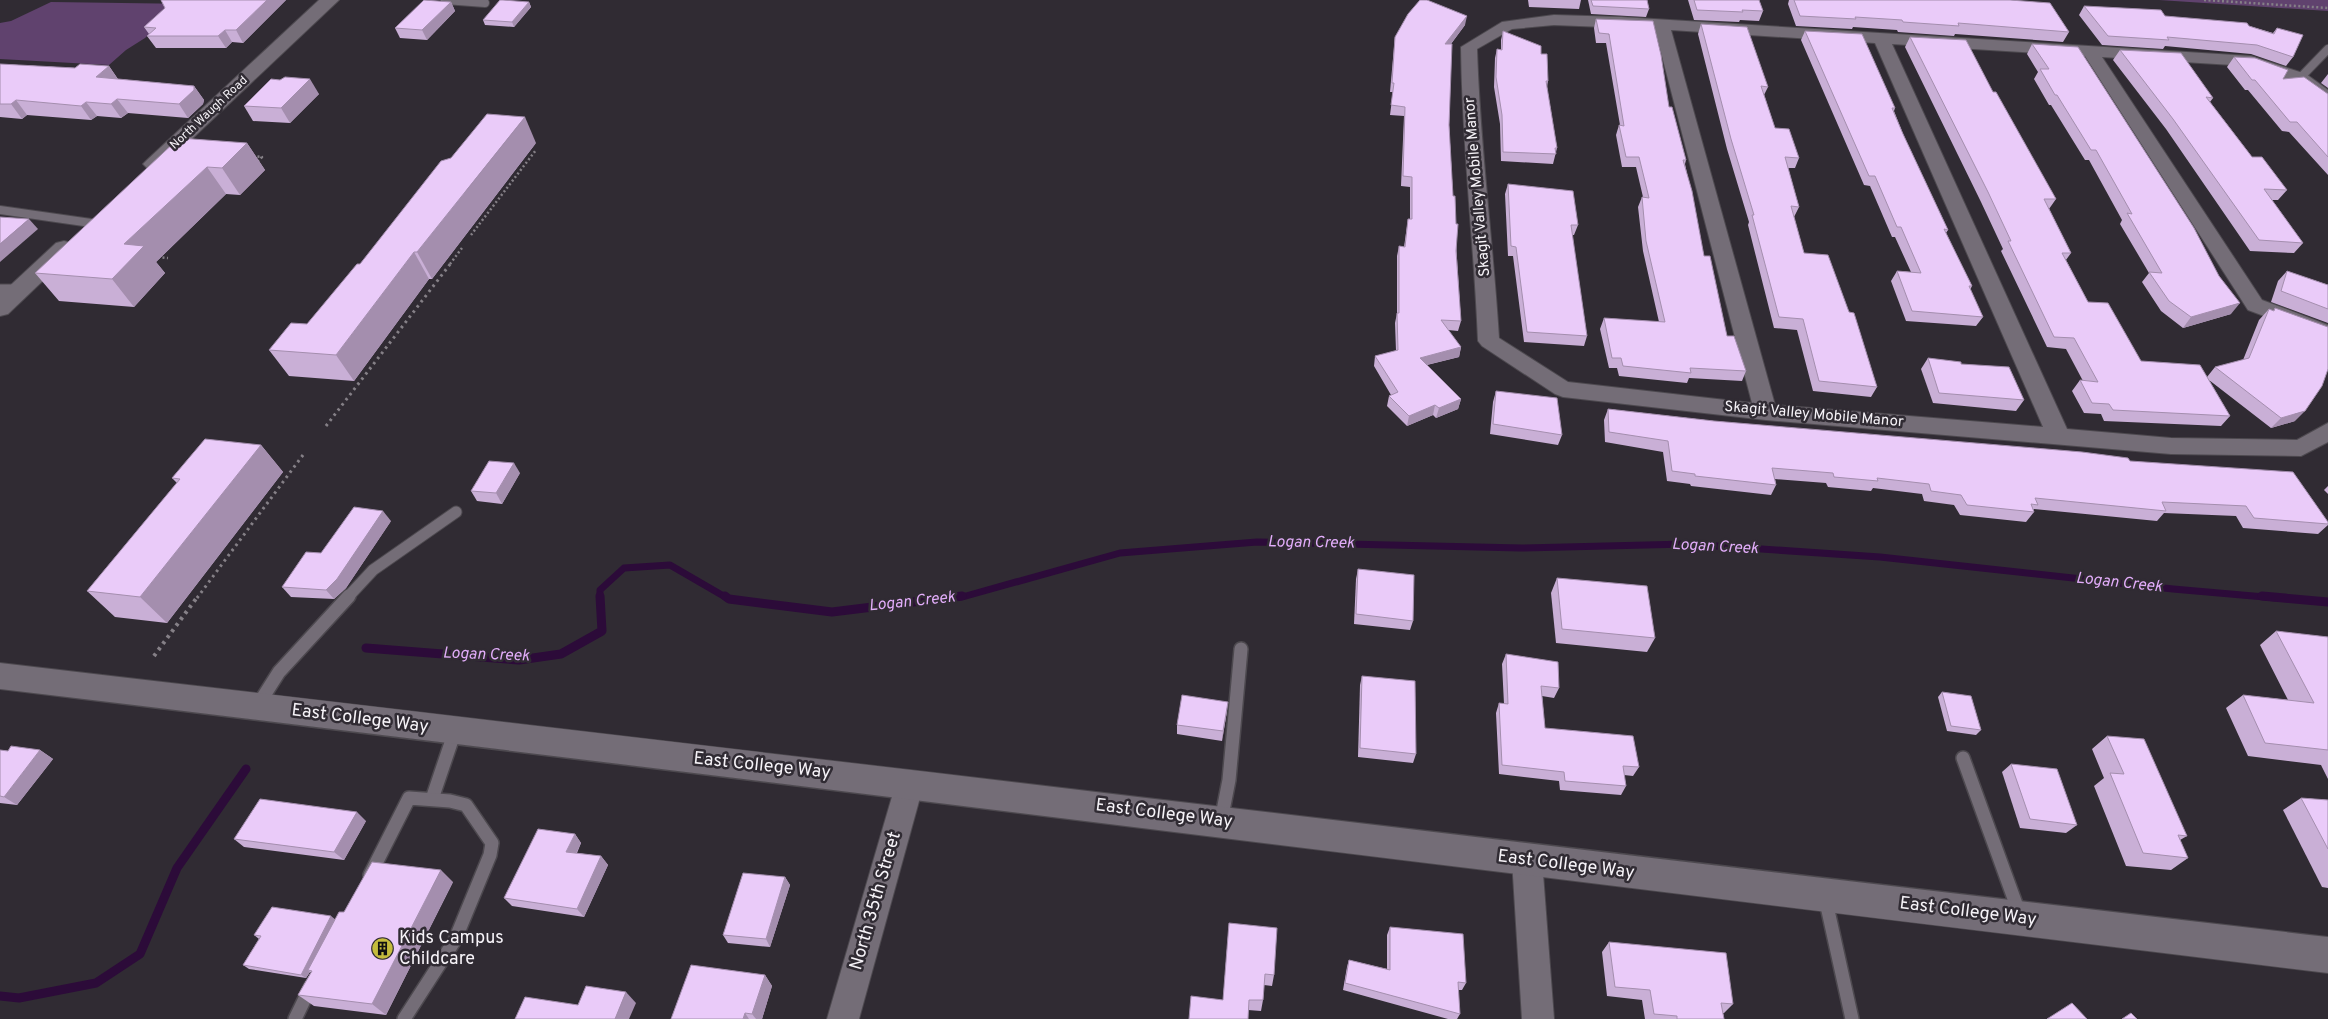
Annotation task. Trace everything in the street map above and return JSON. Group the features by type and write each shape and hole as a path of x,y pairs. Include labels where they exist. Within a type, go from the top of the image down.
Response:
{"main road":[{"name":"North Waugh Road","path":"140,177 330,0"},
{"path":"0,308 9,290 98,216"},
{"name":"East College Way","path":"0,676 910,783 1527,860 2328,955"}],"street":[{"name":"Skagit Valley Mobile Manor","path":"2328,98 2300,78 2251,61 1881,38 1554,20 1508,25 1470,46 1470,91 1483,236 1488,341 1563,389 1766,412 2171,446 2301,448 2328,431"},
{"path":"1662,25 1766,412"},
{"path":"1881,38 2059,437"},
{"path":"2090,51 2254,305 2328,333"},
{"name":"North 35th Street","path":"843,1019 910,783"},
{"path":"1527,860 1538,1019"}],"lane":[{"path":"445,0 486,3"},
{"path":"2300,78 2328,49"},
{"path":"0,210 98,216"},
{"path":"258,705 279,672 373,570 456,512"},
{"path":"1221,821 1229,780 1241,649"},
{"path":"432,799 455,731"},
{"path":"1963,758 2022,919"},
{"path":"365,884 409,798 432,799 466,805 492,843 490,855 455,940 404,1019"},
{"path":"1825,896 1852,1019"},
{"path":"294,1019 316,977"}],"path":[{"path":"2204,0 2328,8"},
{"path":"471,235 536,150"},
{"path":"247,156 262,157 253,166"},
{"path":"252,161 256,156"},
{"path":"326,426 462,248"},
{"path":"148,256 168,258"},
{"path":"154,656 303,455"}],"shaded area":[{"path":"2159,0 2328,0 2328,11"},
{"path":"51,2 194,4 159,24 145,38 126,50 109,65 0,59 0,23 11,21"}],"building":[{"path":"161,0 267,0 236,30 225,30 218,36 147,36 156,28 144,27 165,8"},
{"path":"424,0 451,2 422,30 395,28"},
{"path":"500,0 529,2 512,22 483,20"},
{"path":"1420,0 1427,0 1467,16 1445,44 1452,44 1449,125 1453,196 1455,196 1456,224 1458,224 1456,251 1461,321 1441,320 1461,347 1420,358 1461,399 1439,408 1435,405 1409,416 1389,396 1398,392 1375,356 1398,350 1399,246 1405,247 1408,219 1412,219 1412,177 1403,176 1405,107 1391,105 1394,83 1392,83 1395,37 1408,14"},
{"path":"1591,0 1647,0 1649,9 1593,6"},
{"path":"1694,0 1759,0 1763,11 1697,10"},
{"path":"1794,0 2010,0 2050,3 2069,32 1958,23 1959,26 1855,17 1856,19 1800,16"},
{"path":"2084,6 2161,10 2165,16 2247,23 2249,26 2274,34 2277,28 2303,35 2293,57 2257,45 2167,37 2169,40 2108,36"},
{"path":"1596,19 1653,21 1661,55 1669,107 1672,107 1686,160 1683,160 1692,191 1704,256 1710,256 1727,336 1734,336 1746,371 1690,368 1691,373 1623,366 1621,358 1612,358 1604,318 1665,322 1646,241 1642,197 1649,198 1639,157 1626,157 1619,125 1624,126 1609,34 1599,33"},
{"path":"1701,24 1747,27 1768,87 1761,86 1775,128 1789,129 1799,158 1785,157 1799,207 1791,206 1804,253 1828,255 1849,312 1854,313 1877,387 1819,381 1803,319 1779,317 1752,215 1754,215 1731,139"},
{"path":"1503,31 1541,46 1541,54 1547,54 1548,81 1546,81 1557,148 1555,148 1556,154 1503,152 1502,115 1496,77 1497,49 1502,50"},
{"path":"1805,31 1862,34 1895,108 1892,108 1903,134 1948,230 1944,229 1972,286 1969,286 1983,317 1912,311 1897,271 1921,273 1901,227 1897,227 1875,176 1869,176"},
{"path":"1910,37 1966,40 1993,92 1996,92 2056,199 2044,199 2071,253 2062,253 2088,302 2108,303 2141,361 2200,365 2230,416 2113,410 2109,404 2092,403 2080,380 2098,382 2074,338 2054,337 2008,241 2011,241 1988,192"},
{"path":"2032,44 2078,47 2194,228 2219,276 2240,303 2191,317 2169,301 2149,272 2162,273 2127,213 2132,214 2096,150 2091,150 2057,95 2055,95 2040,69 2049,69"},
{"path":"2120,50 2181,53 2213,98 2206,97 2252,157 2262,157 2287,190 2264,189 2303,243 2259,240 2173,119"},
{"path":"2234,57 2255,58 2288,70 2283,79 2304,77 2328,94 2328,157 2297,122 2290,122"},
{"path":"0,64 75,68 80,64 109,66 96,77 194,86 194,90 179,104 117,99 111,104 86,102 81,106 16,100 11,104 0,104"},
{"path":"285,77 310,79 281,108 244,106 271,79 280,80"},
{"path":"487,114 525,117 417,252 414,252 336,355 269,350 291,323 307,324 357,264 360,264 441,161 451,158"},
{"path":"179,138 247,143 222,168 207,167 124,244 144,246 112,279 35,273"},
{"path":"1508,184 1573,191 1578,225 1571,225 1587,336 1527,332 1516,247 1511,246"},
{"path":"0,217 29,219 0,244"},
{"path":"2287,271 2328,285 2328,309 2281,291"},
{"path":"2275,308 2328,327 2328,369 2322,386 2305,411 2281,418 2215,367 2249,358 2269,309 2274,311"},
{"path":"1928,358 1961,362 1961,364 2009,367 2024,400 1939,393"},
{"path":"1496,391 1557,398 1562,435 1493,424"},
{"path":"1608,409 1714,421 2082,452 2128,458 2130,461 2293,472 2328,524 2254,518 2246,506 2162,502 2166,511 2035,498 2038,505 2031,504 2034,512 1967,505 1961,495 1931,491 1929,484 1877,478 1878,481 1834,477 1833,473 1772,468 1776,485 1695,476 1695,474 1672,471 1668,441 1609,432"},
{"path":"205,439 261,445 140,597 87,591 180,479 172,478"},
{"path":"489,461 514,463 496,493 471,491"},
{"path":"354,507 383,511 337,579 326,590 282,587 306,552 321,553"},
{"path":"1358,569 1414,575 1413,621 1356,614"},
{"path":"1557,578 1647,586 1655,638 1562,629"},
{"path":"2276,631 2328,637 2328,750 2265,743 2243,695 2314,703"},
{"path":"1506,654 1558,662 1559,688 1541,686 1545,728 1633,736 1639,767 1623,766 1626,786 1565,781 1564,772 1502,765 1499,703 1508,704"},
{"path":"1362,676 1415,681 1416,754 1360,748"},
{"path":"1942,692 1971,696 1981,730 1951,726"},
{"path":"1182,695 1228,702 1223,731 1177,725"},
{"path":"2107,736 2144,739 2187,836 2178,835 2188,858 2143,853 2110,773 2124,774"},
{"path":"11,746 40,750 4,797 0,796 0,750 8,751"},
{"path":"2011,764 2057,769 2077,825 2030,819"},
{"path":"2301,798 2328,800 2328,849"},
{"path":"260,799 357,812 334,852 234,839"},
{"path":"538,829 575,834 566,852 601,856 577,909 504,898"},
{"name":"Kids Campus Childcare","path":"372,862 441,870 372,1004 298,995 312,971 308,970 339,912 344,912"},
{"path":"743,873 785,877 766,939 723,935"},
{"path":"272,907 331,916 301,975 243,965 261,936 254,935"},
{"path":"1229,923 1277,928 1274,975 1265,974 1263,1000 1249,1000 1248,1019 1189,1019 1191,996 1223,1000"},
{"path":"1390,927 1463,934 1466,983 1458,982 1460,1014 1345,983 1349,960 1390,970"},
{"path":"1609,942 1726,953 1733,1004 1721,1003 1724,1019 1677,1019 1677,1016 1654,1014 1650,990 1615,987"},
{"path":"691,965 765,975 752,1014 745,1013 743,1019 671,1019"},
{"path":"586,986 626,992 615,1019 515,1019 525,997 578,1005"},
{"path":"2072,1003 2087,1019 2047,1019"},
{"path":"2131,1013 2137,1019 2122,1019"}],"waterway":[{"name":"Logan Creek","path":"952,598 966,596 1120,553 1257,542 1521,548 1687,544 1880,557 2173,589 2276,598"},
{"name":"Logan Creek","path":"600,596 600,590 624,568 670,565 727,598"},
{"name":"Logan Creek","path":"366,648 519,660 561,654 602,631 600,596"},
{"name":"Logan Creek","path":"725,596 729,599 832,612 962,596"},
{"name":"Logan Creek","path":"2262,596 2328,602"},
{"name":"Logan Creek","path":"0,996 19,998 96,983 140,954 177,868 246,769"}],"place":[{"name":"Kids Campus Childcare","path":"383,948"}]}
